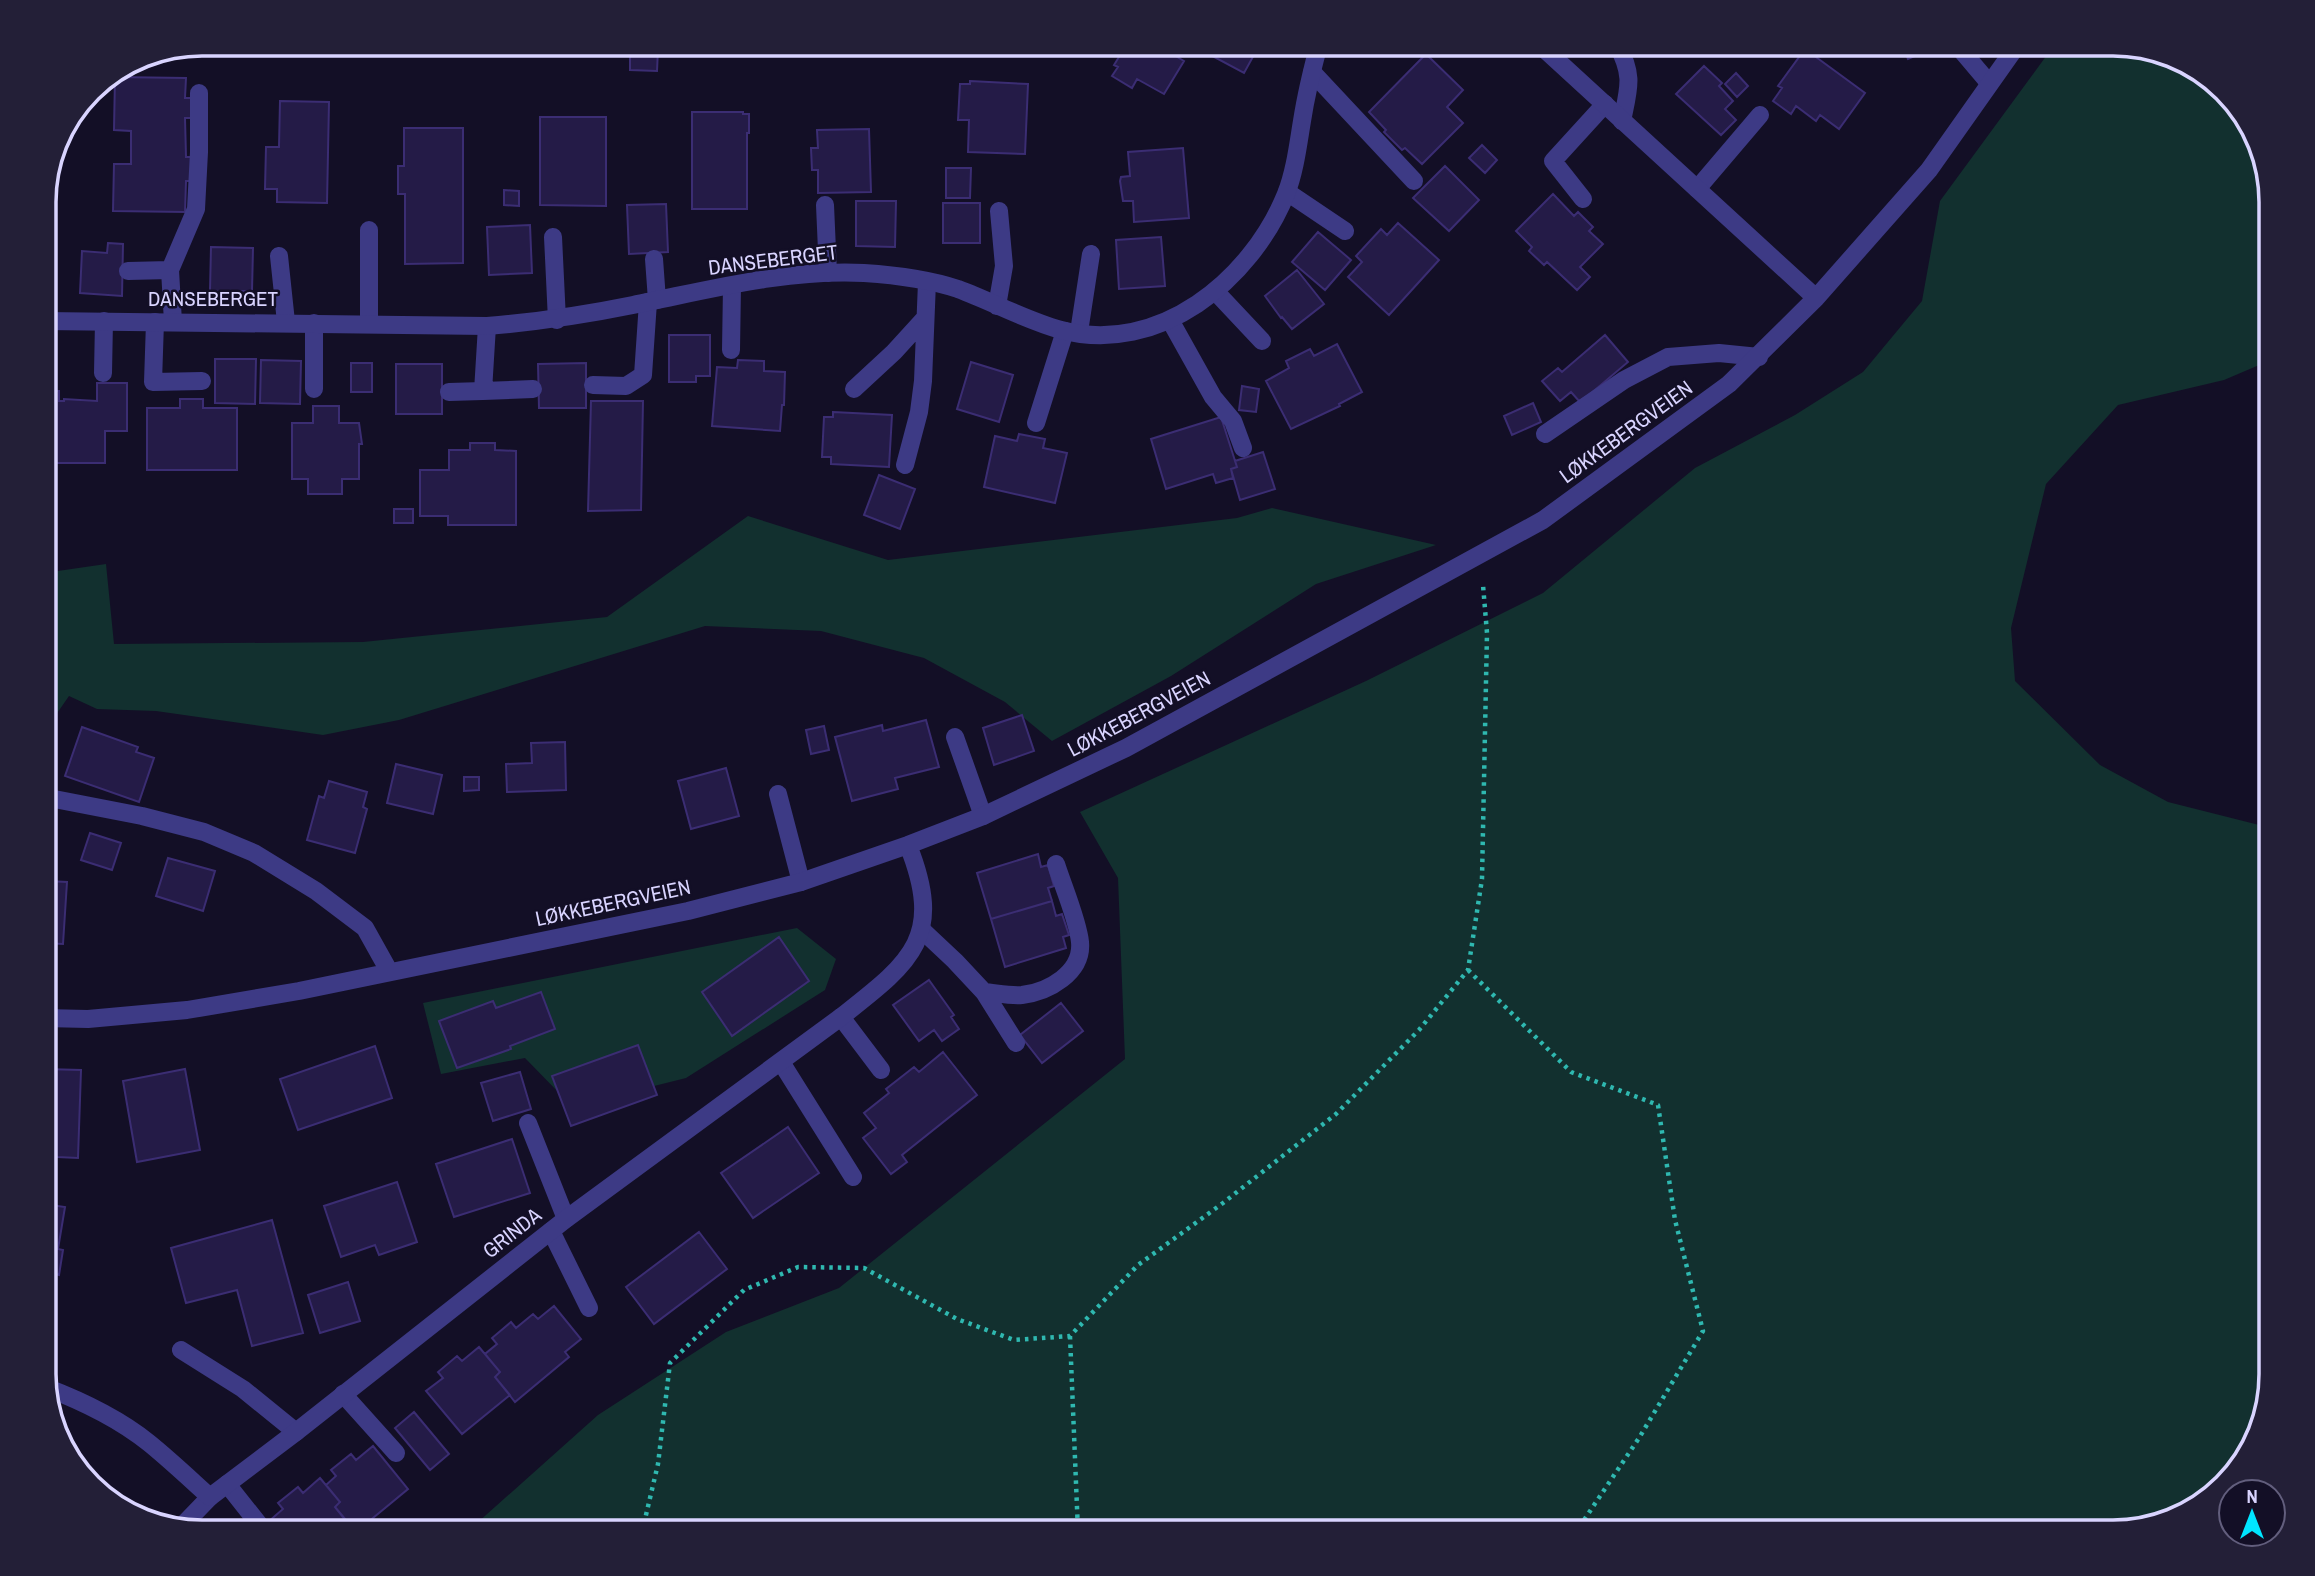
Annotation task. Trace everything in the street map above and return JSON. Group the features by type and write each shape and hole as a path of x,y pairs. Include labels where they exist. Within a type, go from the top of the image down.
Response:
{"street":[{"name":"DANSEBERGET","path":"56,321 486,326 557,320 783,277 863,273 956,289 1072,331 1104,335 1132,333 1170,320 1215,291 1259,244 1287,192 1316,56"},
{"path":"1552,56 1816,298"},
{"path":"1622,121 1630,80 1623,56"},
{"path":"1966,56 1989,83"},
{"name":"LØKKEBERGVEIEN","path":"56,1018 88,1019 187,1010 299,991 534,944 801,882 983,816 1126,748 1543,520 1730,384 1816,298 1929,170 2009,56"},
{"path":"1312,72 1414,181"},
{"path":"199,93 196,209 170,270 153,382 202,381"},
{"path":"1583,199 1553,161 1605,104"},
{"path":"1697,188 1760,115"},
{"path":"1287,192 1345,231"},
{"path":"825,205 828,273"},
{"path":"997,306 1004,266 999,211"},
{"path":"369,230 369,324"},
{"path":"553,237 557,320"},
{"path":"1036,423 1072,331 1091,254"},
{"path":"279,256 286,322"},
{"path":"593,385 626,386 643,375 653,301 654,259"},
{"path":"128,271 170,270"},
{"path":"905,465 919,412 923,381 927,282"},
{"path":"731,349 732,286"},
{"path":"1215,291 1262,341"},
{"path":"854,389 894,352 925,318"},
{"path":"1170,320 1213,397 1233,421 1244,449"},
{"path":"103,373 104,321"},
{"path":"314,323 314,389"},
{"path":"483,391 486,326"},
{"path":"1545,434 1624,380 1668,357 1718,353 1759,357"},
{"path":"449,392 533,389"},
{"path":"955,737 983,816"},
{"path":"778,794 801,882"},
{"path":"56,799 142,816 204,832 254,853 316,891 365,928 389,971"},
{"name":"GRINDA","path":"188,1519 210,1497 566,1219 781,1062 892,975 912,952 922,930 924,908 919,871 908,845"},
{"path":"984,992 1021,995 1049,988 1064,978 1078,961 1080,943 1056,864"},
{"path":"922,930 984,992 1016,1043"},
{"path":"841,1017 881,1070"},
{"path":"781,1062 853,1177"},
{"path":"528,1123 566,1219"},
{"path":"551,1231 589,1308"},
{"path":"181,1350 243,1388 296,1432"},
{"path":"57,1392 112,1417 149,1442 210,1497"},
{"path":"343,1394 397,1453"},
{"path":"227,1484 256,1520"}],"path":[{"path":"645,1520 658,1464 670,1363 744,1290 798,1267 864,1268 957,1319 1014,1340 1070,1336 1138,1265 1223,1203 1336,1114 1419,1030 1468,970 1482,879 1488,633 1480,555"},
{"path":"1468,970 1571,1072 1658,1105 1675,1220 1703,1331 1639,1438 1584,1520"},
{"path":"1070,1336 1078,1520"}],"green space":[{"path":"2046,56 2122,56 2160,64 2177,71 2202,86 2216,99 2229,113 2248,146 2258,183 2259,202 2259,365 2224,380 2118,405 2046,484 2011,628 2015,681 2100,765 2168,802 2259,825 2258,1393 2248,1430 2239,1447 2223,1470 2202,1490 2169,1509 2132,1519 2113,1520 480,1520 598,1415 726,1332 839,1288 1125,1059 1118,878 1080,812 1366,681 1543,593 1695,468 1795,415 1863,372 1922,301 1940,201"},
{"path":"1272,508 1436,545 1316,584 1171,676 1052,741 1005,702 924,658 821,631 705,626 399,720 323,735 156,711 97,709 69,696 56,715 56,571 106,564 114,644 363,642 607,617 748,516 888,560 1237,518"},
{"path":"797,928 836,959 825,990 686,1078 638,1090 563,1097 525,1058 441,1074 423,1003"}],"building":[{"path":"630,56 658,56 657,71 630,70"},
{"path":"1120,56 1175,56 1184,61 1164,94 1137,79 1132,88 1112,76 1118,67 1114,65"},
{"path":"1212,56 1253,56 1244,73"},
{"path":"1424,56 1428,56 1463,90 1447,107 1463,123 1422,164 1405,148 1402,150 1369,112"},
{"path":"1800,56 1815,56 1865,93 1839,129 1820,115 1816,121 1796,106 1791,114 1773,101 1782,88 1778,86"},
{"path":"1704,66 1722,83 1719,86 1733,101 1725,109 1736,120 1721,135 1676,94"},
{"path":"1736,73 1748,86 1737,97 1725,84"},
{"path":"127,77 186,78 185,98 195,98 194,118 185,118 186,157 194,157 193,181 186,181 185,212 113,211 114,164 131,164 131,131 114,130 115,85"},
{"path":"970,81 1028,84 1025,154 968,152 969,120 958,120 960,84 970,84"},
{"path":"280,101 329,102 327,203 277,202 277,189 265,189 266,147 279,147"},
{"path":"692,112 749,114 747,209 692,209"},
{"path":"540,117 606,117 606,206 540,205"},
{"path":"404,128 463,128 463,263 405,264 405,194 398,194 398,166 404,166"},
{"path":"869,129 871,192 818,193 818,170 812,170 811,148 818,148 817,130"},
{"path":"1482,145 1497,160 1485,173 1469,158"},
{"path":"1183,148 1189,218 1134,222 1133,201 1123,201 1120,181 1121,177 1130,176 1128,152"},
{"path":"1445,166 1479,200 1449,231 1413,198"},
{"path":"946,168 971,168 970,198 946,198"},
{"path":"504,190 519,191 519,206 504,205"},
{"path":"1553,194 1574,216 1578,212 1593,227 1589,231 1603,244 1580,267 1590,277 1577,290 1547,262 1544,265 1529,251 1532,247 1516,231"},
{"path":"856,201 896,201 895,247 856,246"},
{"path":"943,203 980,203 980,243 943,243"},
{"path":"666,204 668,252 629,254 627,205"},
{"path":"1398,223 1439,260 1389,315 1348,277 1362,262 1356,256 1381,229 1387,235"},
{"path":"530,225 532,273 489,275 487,227"},
{"path":"1318,232 1351,260 1325,290 1292,262"},
{"path":"1161,237 1165,286 1119,289 1116,240"},
{"path":"108,243 123,244 122,296 80,293 82,251 107,253"},
{"path":"211,247 253,248 252,291 210,291"},
{"path":"1297,270 1324,304 1292,329 1265,296"},
{"path":"669,335 710,335 710,376 696,376 696,382 669,382"},
{"path":"1605,335 1628,362 1579,401 1571,392 1560,401 1542,381 1558,368 1562,372"},
{"path":"1337,344 1362,392 1339,404 1340,406 1291,429 1266,381 1289,368 1286,361 1310,349 1314,356"},
{"path":"215,359 256,359 255,404 215,403"},
{"path":"261,360 301,361 300,404 260,403"},
{"path":"738,360 764,361 764,371 785,372 780,431 712,426 717,367 737,368"},
{"path":"971,362 1013,375 999,422 957,409"},
{"path":"351,363 372,363 372,392 351,392"},
{"path":"586,363 586,408 539,408 538,364"},
{"path":"396,364 442,364 442,414 396,414"},
{"path":"97,383 127,383 127,431 105,431 105,463 56,463 56,391 59,391 59,401 97,401"},
{"path":"1242,386 1259,389 1256,412 1239,410"},
{"path":"180,399 203,399 203,408 237,408 237,470 147,470 147,408 180,408"},
{"path":"591,401 643,401 641,510 588,511"},
{"path":"1533,403 1541,422 1512,435 1504,416"},
{"path":"313,406 339,406 339,423 359,423 362,444 359,444 359,479 342,479 342,494 308,494 308,479 292,479 292,423 313,423"},
{"path":"833,412 892,415 889,467 831,464 831,457 822,457 824,417 833,417"},
{"path":"1221,417 1237,467 1231,469 1233,478 1216,483 1213,474 1166,489 1151,439"},
{"path":"1019,434 1045,439 1043,448 1067,453 1055,503 984,487 995,436 1017,441"},
{"path":"470,443 495,443 495,450 516,451 516,525 448,525 448,516 420,516 420,470 449,470 449,450 470,450"},
{"path":"1263,452 1275,489 1240,500 1231,469 1237,467 1235,461"},
{"path":"879,475 915,489 900,529 864,515"},
{"path":"394,509 413,509 413,523 394,523"},
{"path":"1022,715 1034,751 994,765 983,728"},
{"path":"926,720 939,767 895,778 898,789 852,801 835,737 882,725 883,731"},
{"path":"824,726 829,750 811,754 806,730"},
{"path":"82,727 138,747 136,752 154,758 139,802 65,776"},
{"path":"565,742 566,790 507,792 506,764 532,763 531,743"},
{"path":"396,764 442,775 433,814 387,803"},
{"path":"726,768 739,816 691,829 678,781"},
{"path":"464,777 479,777 479,790 464,791"},
{"path":"329,781 367,792 363,807 367,809 355,853 307,840 319,796 324,798"},
{"path":"90,833 121,843 112,870 81,860"},
{"path":"1038,854 1041,867 1048,865 1054,886 1048,888 1052,901 991,919 977,873"},
{"path":"168,858 215,871 203,911 156,896"},
{"path":"56,881 67,882 63,944 56,944"},
{"path":"1052,901 1056,916 1062,914 1069,935 1063,937 1066,948 1005,967 991,919"},
{"path":"779,937 809,981 732,1036 702,992"},
{"path":"929,980 954,1015 951,1017 959,1029 942,1041 934,1030 919,1041 893,1005"},
{"path":"541,992 555,1029 510,1046 511,1049 457,1068 439,1021 493,1001 496,1008"},
{"path":"1061,1003 1083,1031 1042,1063 1020,1035"},
{"path":"638,1045 657,1095 571,1126 552,1076"},
{"path":"375,1046 392,1098 298,1130 280,1079"},
{"path":"943,1052 977,1095 902,1155 907,1162 891,1174 863,1138 876,1128 864,1113 889,1093 886,1089 914,1067 919,1072"},
{"path":"56,1069 81,1070 78,1158 57,1157"},
{"path":"185,1069 200,1150 137,1162 123,1081"},
{"path":"520,1072 531,1109 493,1121 481,1083"},
{"path":"788,1127 819,1173 753,1218 721,1173"},
{"path":"512,1139 530,1193 454,1217 436,1164"},
{"path":"397,1182 417,1242 379,1255 375,1245 341,1257 324,1206"},
{"path":"56,1206 65,1207 58,1249 63,1250 59,1275 56,1274"},
{"path":"272,1220 303,1333 252,1346 237,1290 186,1303 171,1248"},
{"path":"699,1232 727,1269 654,1324 626,1287"},
{"path":"348,1282 360,1321 320,1333 308,1295"},
{"path":"554,1306 581,1339 565,1352 569,1357 515,1402 495,1377 500,1372 485,1354 497,1344 492,1338 511,1322 516,1328 533,1314 538,1319"},
{"path":"479,1347 500,1372 495,1377 510,1395 462,1434 426,1391 443,1378 438,1372 457,1356 462,1361"},
{"path":"414,1412 449,1454 430,1470 395,1428"},
{"path":"373,1446 408,1489 371,1520 346,1520 335,1507 340,1502 326,1485 336,1476 331,1470 351,1454 356,1460"},
{"path":"320,1478 340,1502 335,1507 345,1520 270,1520 283,1509 278,1503 298,1487 303,1493"}]}
